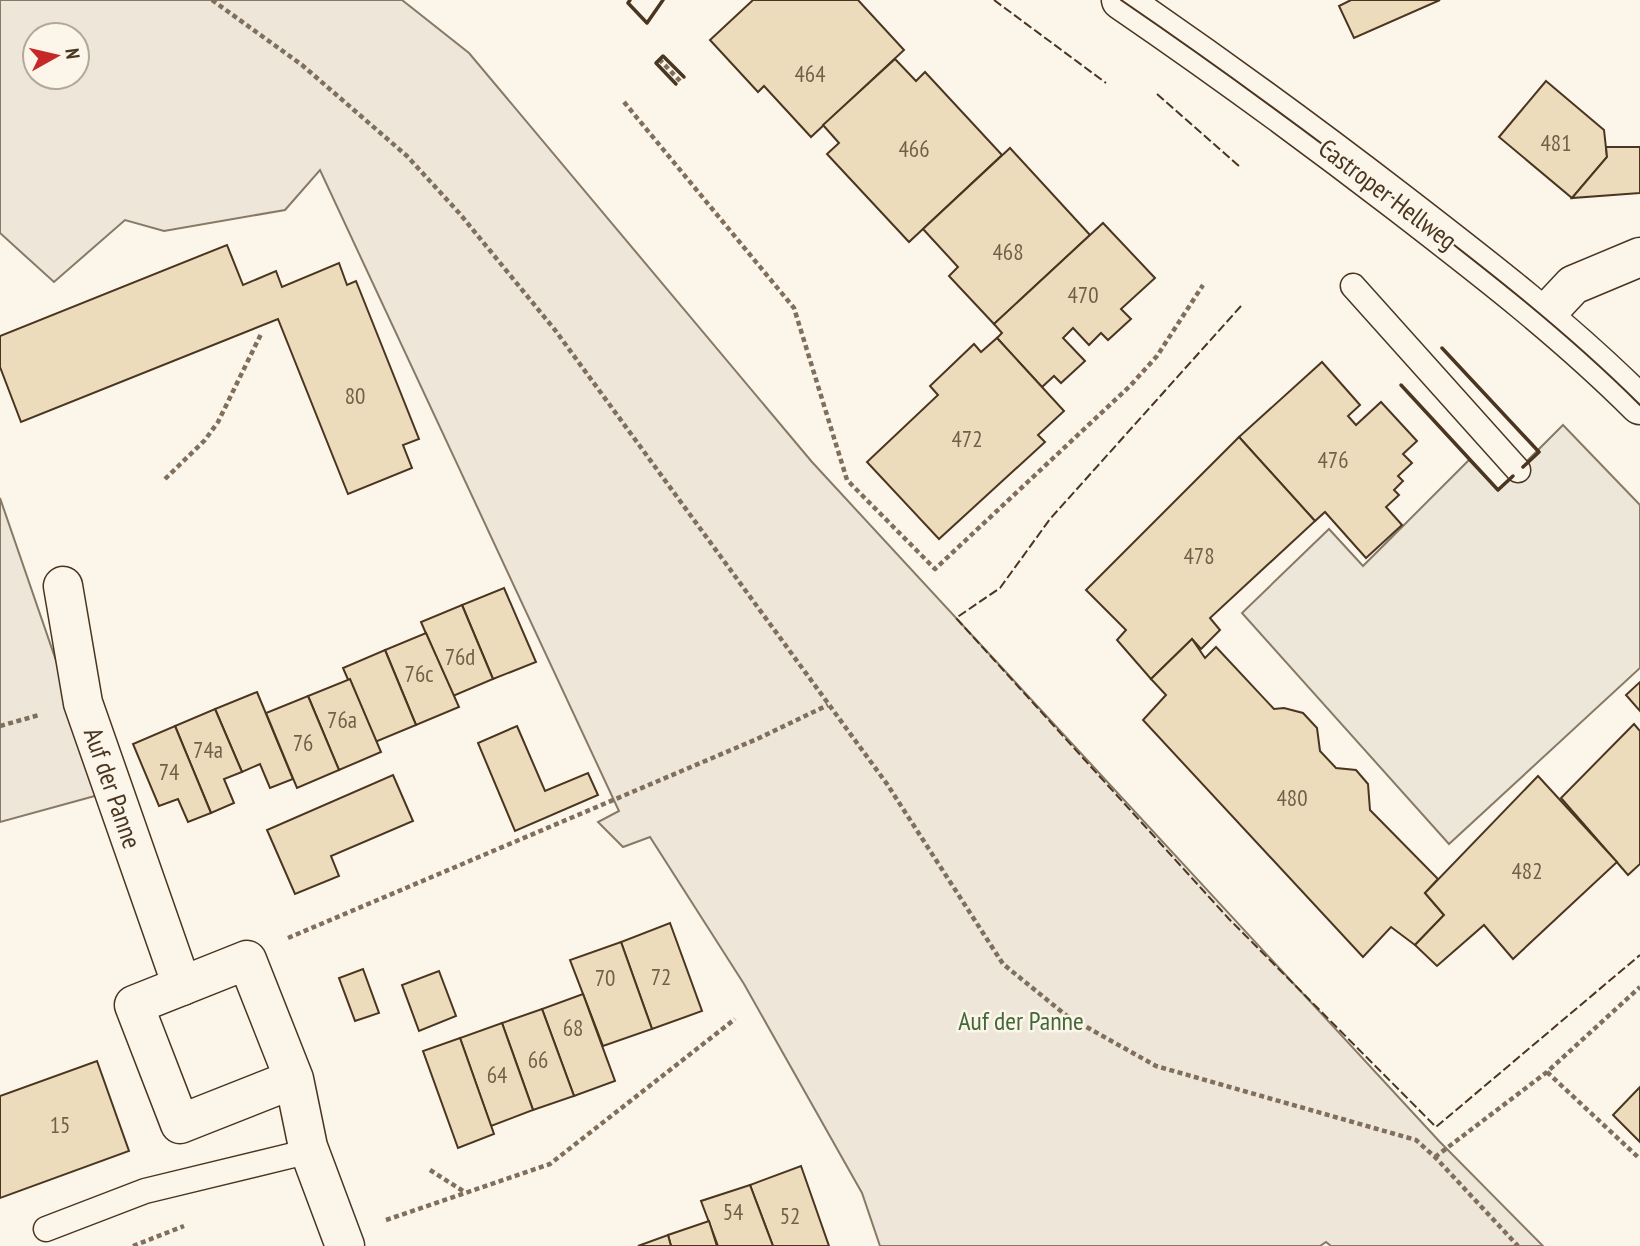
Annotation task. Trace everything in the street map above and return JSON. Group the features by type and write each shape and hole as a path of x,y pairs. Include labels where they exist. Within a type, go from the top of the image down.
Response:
{"street":[{"name":"Castroper Hellweg","path":"1121,0 1300,127 1545,316 1640,405"},
{"path":"1545,316 1573,285 1640,257"},
{"name":"Auf der Panne","path":"62,586 83,703 183,986"},
{"path":"293,1079 180,1124 134,1005 247,960 293,1079 310,1151 343,1241"}],"lane":[{"path":"1353,286 1518,470"},
{"path":"46,1229 145,1191 310,1151"}],"path":[{"path":"212,0 302,65 407,156 460,214 555,330 887,784 1003,964 1067,1016 1156,1066 1416,1140 1518,1246"},
{"path":"659,59 680,81"},
{"path":"624,102 794,308 847,480 935,569 1130,386 1157,356 1203,285"},
{"path":"165,479 205,440 218,422 262,332"},
{"path":"247,960 287,939 757,739 828,705"},
{"path":"1435,1157 1548,1073 1640,987"},
{"path":"343,1241 464,1192 550,1164 735,1018"},
{"path":"1548,1073 1640,1159"},
{"path":"430,1170 464,1192"}],"green space":[{"name":"Auf der Panne","path":"0,0 402,0 469,53 812,462 1439,1141 1543,1246 1331,1246 1326,1242 1320,1246 880,1246 862,1193 744,984 650,837 623,847 598,822 619,811 320,170 285,210 164,231 125,220 54,282 0,233"},
{"path":"0,498 102,794 0,822"}],"shaded area":[{"path":"1563,425 1640,505 1640,668 1449,844 1242,613 1329,529 1363,566 1469,460 1498,490"}],"building":[{"path":"753,0 858,0 904,50 811,137 764,86 758,92 710,40"},
{"path":"1351,0 1440,0 1354,38 1339,6"},
{"path":"895,59 916,81 925,72 1002,155 909,242 827,154 839,143 823,125"},
{"path":"1546,81 1604,130 1607,157 1572,198 1499,137"},
{"path":"1606,147 1640,147 1640,193 1572,198 1607,157"},
{"path":"1010,148 1090,235 994,324 949,276 958,267 923,229"},
{"path":"1103,223 1155,278 1121,309 1131,319 1108,340 1101,333 1089,345 1073,328 1063,338 1085,361 1061,383 1054,376 1042,387 997,338 1002,333 994,324"},
{"path":"227,245 243,285 276,271 282,287 339,263 347,285 356,281 419,439 403,445 412,468 348,494 278,319 21,422 0,367 0,336"},
{"path":"997,338 1064,411 1038,435 1045,442 939,539 867,462 938,395 930,386 974,344 981,352"},
{"path":"1322,362 1360,405 1348,416 1356,425 1381,402 1417,441 1403,454 1412,463 1398,476 1403,481 1394,490 1399,495 1386,507 1402,525 1366,558 1325,512 1315,521 1239,437"},
{"path":"1239,437 1315,521 1210,618 1220,630 1201,649 1192,639 1151,679 1117,640 1126,630 1086,590"},
{"path":"504,588 536,662 493,679 462,605"},
{"path":"462,605 493,679 453,696 421,622"},
{"path":"426,633 459,707 416,725 385,650"},
{"path":"1192,639 1205,658 1216,647 1274,709 1284,708 1303,713 1317,728 1320,751 1336,768 1356,770 1368,784 1370,810 1438,879 1425,893 1444,915 1415,945 1391,927 1363,957 1143,720 1166,695 1151,679"},
{"path":"385,650 416,725 375,742 343,668"},
{"path":"350,679 381,752 339,770 308,696"},
{"path":"1640,682 1640,711 1626,695"},
{"path":"257,692 293,779 270,788 260,764 242,772 215,709"},
{"path":"308,696 339,770 297,788 266,713"},
{"path":"215,709 242,772 224,779 234,803 211,813 175,726"},
{"path":"1634,724 1640,731 1640,864 1628,875 1561,798"},
{"path":"175,726 211,813 188,822 178,799 159,806 133,744"},
{"path":"517,726 545,791 588,773 598,795 515,831 478,743"},
{"path":"393,775 413,821 331,856 339,876 295,894 267,830"},
{"path":"1538,776 1617,862 1513,959 1484,925 1437,966 1415,945 1444,915 1425,893"},
{"path":"670,923 702,1011 652,1029 621,942"},
{"path":"621,942 652,1029 603,1046 570,960"},
{"path":"363,969 379,1013 355,1021 339,978"},
{"path":"439,971 456,1016 419,1031 402,985"},
{"path":"583,994 615,1081 574,1096 542,1009"},
{"path":"542,1009 574,1096 533,1110 502,1023"},
{"path":"502,1023 533,1110 491,1126 460,1038"},
{"path":"460,1038 494,1134 458,1148 423,1051"},
{"path":"97,1061 129,1151 0,1198 0,1096"},
{"path":"1640,1087 1640,1142 1613,1115"},
{"path":"801,1166 829,1246 773,1246 750,1185"},
{"path":"750,1185 773,1246 718,1246 701,1201"},
{"path":"709,1221 717,1246 671,1246 668,1235"},
{"path":"668,1235 671,1246 638,1246"}],"tram line":[{"path":"1121,0 1297,125 1462,251 1553,325 1640,405"}],"fence":[{"path":"630,0 628,3 647,23 663,0"},
{"path":"994,0 1106,83"},
{"path":"676,84 656,63 663,56 684,77"},
{"path":"1157,94 1239,166"},
{"path":"1241,306 1050,519 1000,588 956,618 1229,919 1436,1127 1640,955"}],"wall":[{"path":"630,0 628,3 647,23 663,0"},
{"path":"676,84 656,63 663,56 684,77"},
{"path":"1442,348 1539,452 1523,467"},
{"path":"1401,385 1498,490 1513,476"}]}
